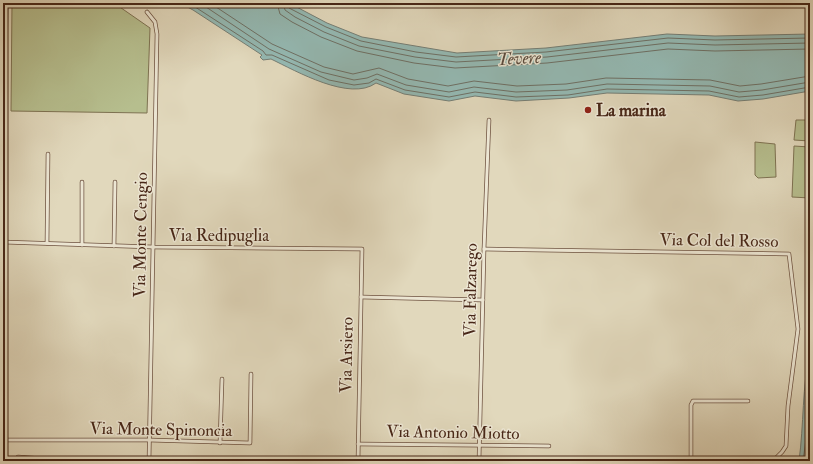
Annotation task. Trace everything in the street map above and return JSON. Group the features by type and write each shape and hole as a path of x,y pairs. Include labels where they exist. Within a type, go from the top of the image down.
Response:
{"street":[{"name":"Via Monte Cengio","path":"147,12 155,22 156,34 149,461"},
{"name":"Via Falzarego","path":"479,461 484,249 489,120"},
{"path":"47,244 48,154"},
{"path":"82,182 82,245"},
{"path":"114,246 115,182"},
{"name":"Via Redipuglia","path":"3,242 153,247 362,249"},
{"name":"Via Arsiero","path":"358,461 362,249"},
{"name":"Via Col del Rosso","path":"484,249 789,254 797,313 797,338 788,406 786,446 773,461"},
{"path":"361,297 483,300"},
{"name":"Via Monte Spinoncia","path":"5,440 149,440 250,444 251,374"},
{"path":"220,443 222,379"},
{"path":"691,460 690,405 692,401 748,401"},
{"name":"Via Antonio Miotto","path":"358,444 549,446"},
{"path":"18,456 70,461"}],"green space":[{"path":"12,3 114,3 150,28 147,113 11,111"},
{"path":"796,120 810,120 810,141 794,140"},
{"path":"755,142 775,144 776,177 758,178 755,175"},
{"path":"794,146 810,147 810,198 792,197"}],"water":[{"name":"Tevere","path":"180,3 289,3 327,23 362,37 457,53 546,48 667,34 715,36 810,34 810,91 763,99 738,101 709,95 607,93 569,98 516,101 475,96 449,101 404,94 376,83 365,88 352,89 323,83 271,59 263,60 260,57 262,55"},
{"path":"810,350 810,461 799,461 804,392"}],"waterway":[{"path":"4,240 8,3"},
{"path":"3,293 4,243"}],"place":[{"name":"La marina","path":"588,110"}]}
